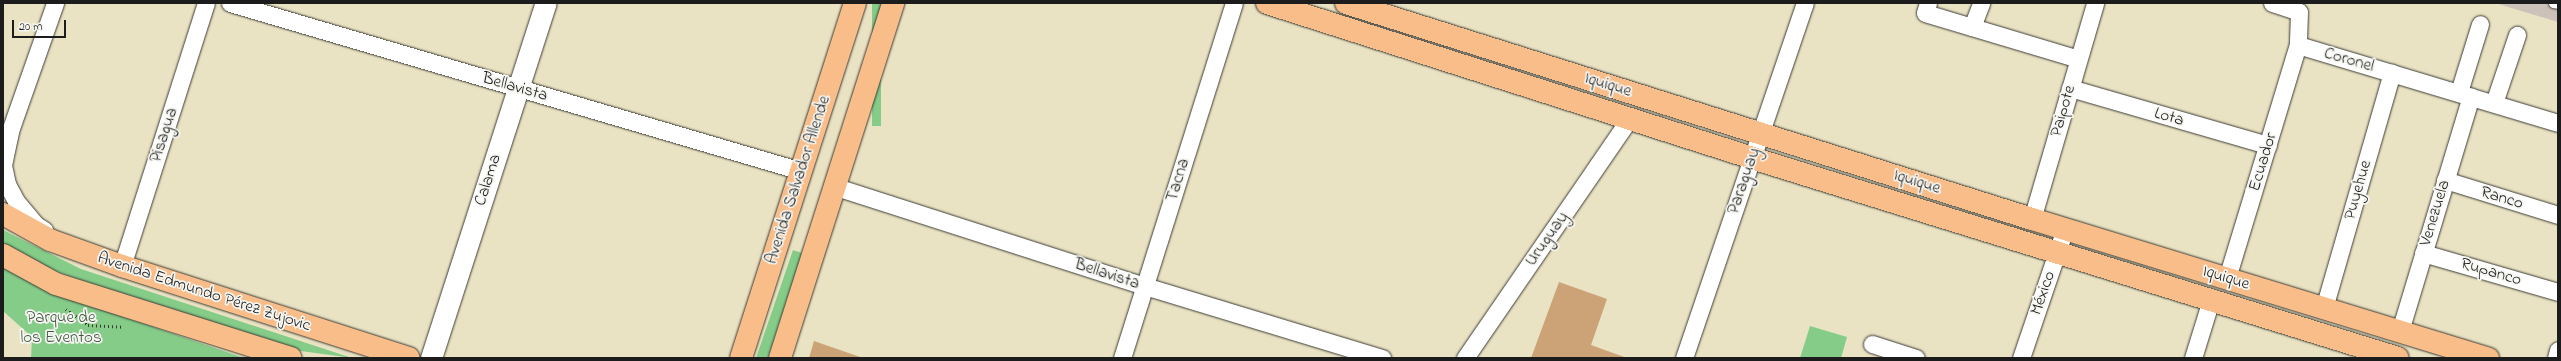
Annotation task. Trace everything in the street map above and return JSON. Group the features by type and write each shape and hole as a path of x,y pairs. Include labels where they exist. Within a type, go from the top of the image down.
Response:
{"main road":[{"name":"Avenida Salvador Allende","path":"741,357 855,3"},
{"name":"Avenida Salvador Allende","path":"780,358 833,186 893,3"},
{"name":"Iquique","path":"1267,3 1752,158 2211,300 2369,354 2398,358"},
{"name":"Iquique","path":"1346,3 1382,8 1761,133 2032,219 2488,358"},
{"name":"Avenida Edmundo Pérez Zujovic","path":"3,214 71,248 122,266 409,358"},
{"name":"Avenida Edmundo Pérez Zujovic","path":"3,255 56,284 291,358"}],"street":[{"path":"55,3 8,138 3,165 11,193 26,213 36,225 71,248"},
{"name":"Pisagua","path":"122,266 206,3"},
{"name":"Bellavista","path":"230,3 801,171"},
{"name":"Calama","path":"431,358 546,3"},
{"name":"Tacna","path":"1122,358 1234,3"},
{"name":"Paraguay","path":"1684,358 1805,3"},
{"path":"1972,27 1981,3"},
{"name":"Paipote","path":"2032,219 2095,3"},
{"path":"2272,3 2299,12 2298,45"},
{"path":"1926,8 1972,27 2078,59"},
{"path":"2465,94 2480,24"},
{"path":"2494,103 2517,35"},
{"name":"Coronel","path":"2298,45 2558,122"},
{"name":"Ecuador","path":"2228,278 2298,45"},
{"name":"Puyehue","path":"2324,308 2392,73"},
{"name":"Lota","path":"2070,88 2268,145"},
{"name":"Venezuela","path":"2400,331 2446,180 2465,94"},
{"name":"Uruguay","path":"1465,358 1629,119"},
{"name":"Ranco","path":"2446,180 2558,215"},
{"name":"Bellavista","path":"833,186 1145,286 1382,358"},
{"name":"México","path":"2021,358 2065,229"},
{"name":"Rupanco","path":"2423,253 2558,292"},
{"path":"2193,358 2211,300"},
{"path":"1872,344 1916,358"},
{"path":"2556,358 2558,350"}],"lane":[{"path":"2553,3 2558,4"}],"shaded area":[{"path":"2495,3 2558,3 2558,22"}],"green space":[{"path":"872,3 881,3 881,126 872,126"},
{"path":"3,230 81,269 352,358 279,348 110,292 53,270 3,243"},
{"path":"793,250 802,253 768,358 756,358"},
{"name":"Parque de los Eventos","path":"3,266 48,291 244,358 31,358 32,337 3,311"},
{"path":"1810,326 1847,337 1841,358 1800,358"}],"building":[{"path":"1559,282 1607,299 1591,345 1627,358 1531,358"},
{"path":"814,341 863,358 809,358"}]}
